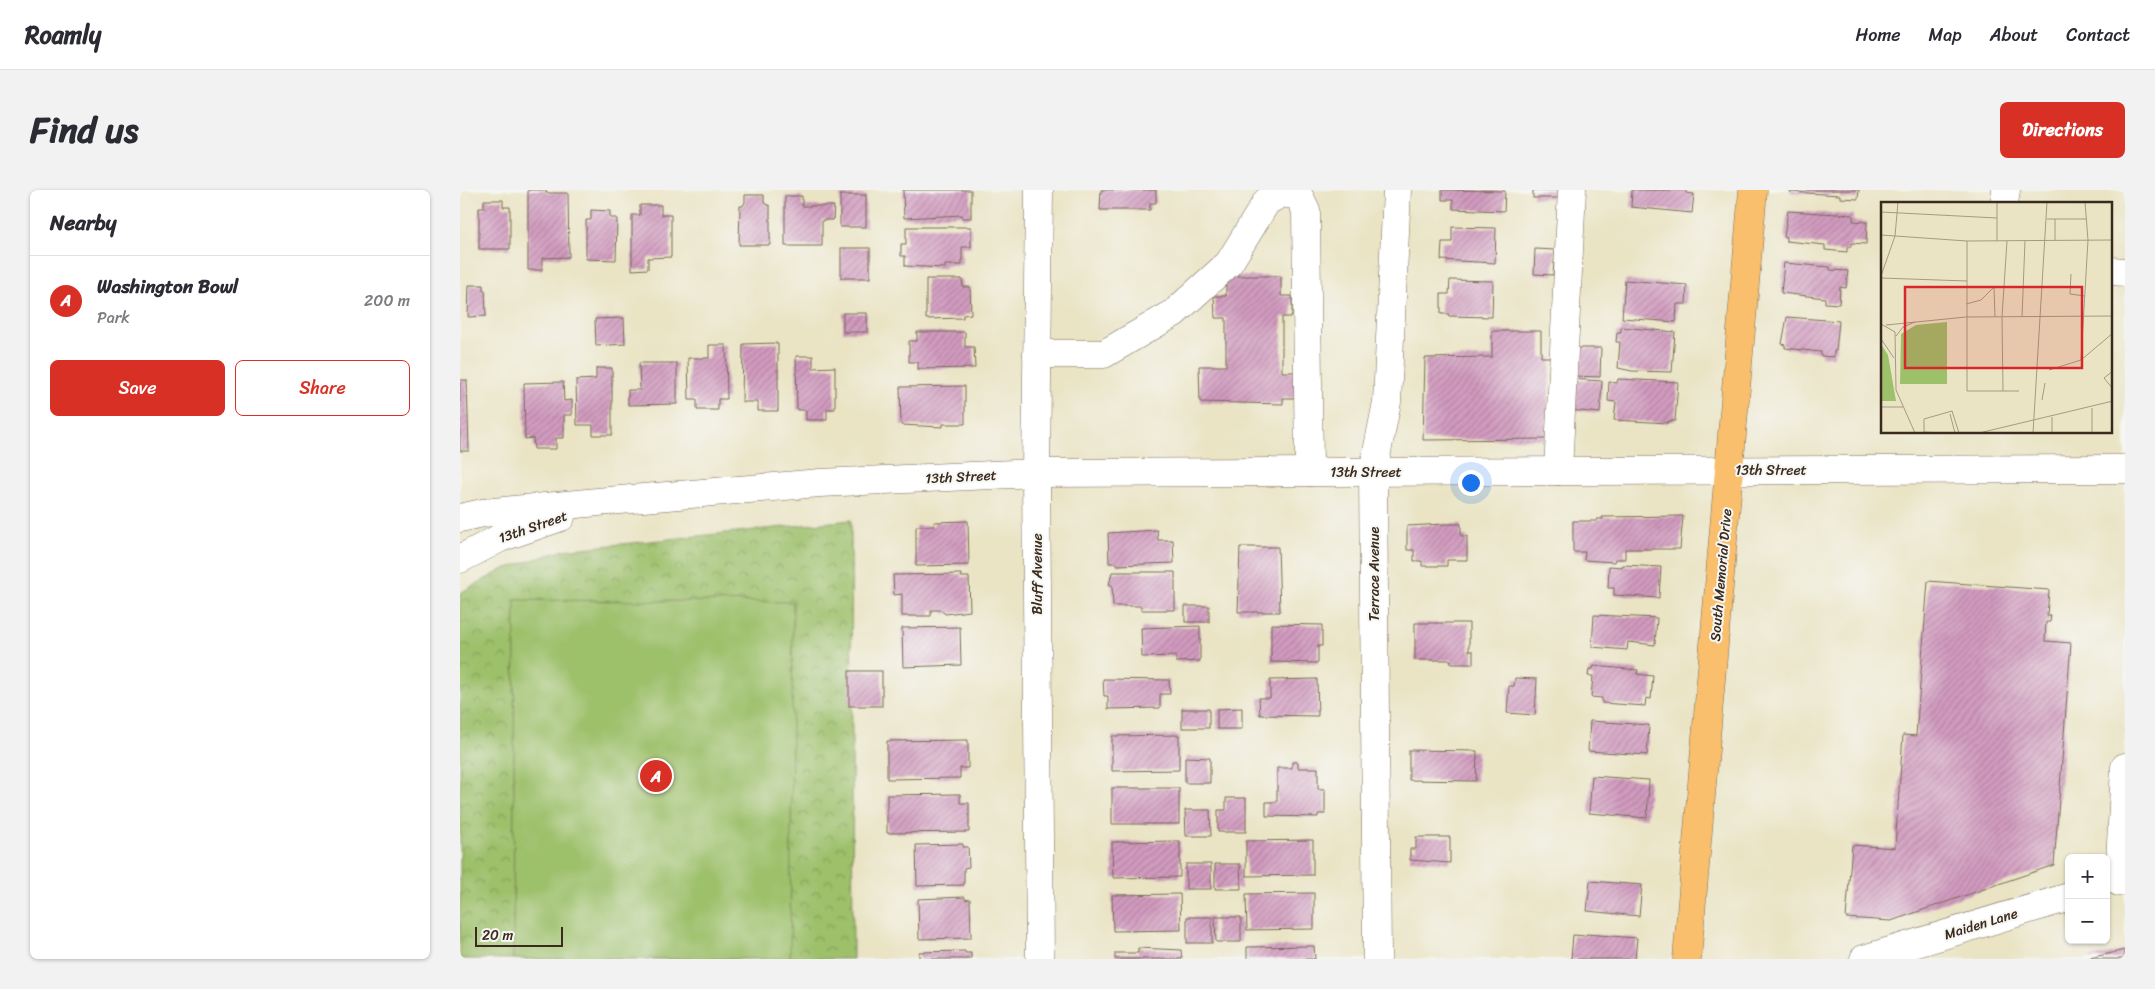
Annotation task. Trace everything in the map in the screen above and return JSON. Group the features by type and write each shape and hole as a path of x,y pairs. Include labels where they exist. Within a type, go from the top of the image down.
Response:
{"main road":[{"name":"South Memorial Drive","path":"1687,959 1753,190"}],"street":[{"name":"Bluff Avenue","path":"1039,190 1036,473 1040,959"},
{"name":"Terrace Avenue","path":"1377,959 1373,472 1387,402 1397,190"},
{"path":"1558,471 1572,190"},
{"path":"1037,354 1104,354 1174,313 1229,263 1267,201 1283,193 1299,196 1306,210 1310,472"},
{"path":"2112,271 2125,272"},
{"name":"13th Street","path":"460,518 608,501 820,484 1036,473 2125,469"},
{"name":"13th Street","path":"460,559 500,538 608,501"},
{"path":"2117,882 2125,767"},
{"name":"Maiden Lane","path":"1864,959 2065,898"}],"green space":[{"path":"851,520 853,959 460,959 460,593 504,569 564,550"},
{"path":"515,600 793,602 790,959 513,959"}],"building":[{"path":"528,190 546,190 546,193 568,193 569,257 542,258 542,270 528,270"},
{"path":"903,190 971,190 971,218 962,218 962,215 904,218"},
{"path":"1101,190 1156,190 1156,203 1150,203 1150,210 1100,210"},
{"path":"1442,190 1505,191 1504,211 1453,209 1453,200 1442,200"},
{"path":"1533,190 1560,190 1560,198 1533,198"},
{"path":"1632,190 1686,190 1686,193 1694,194 1692,213 1631,207"},
{"path":"1790,190 1859,190 1858,199 1840,198 1840,195 1790,192"},
{"path":"745,195 764,195 764,203 770,206 770,245 739,245 740,206 743,206 745,202"},
{"path":"840,195 866,195 866,227 840,227"},
{"path":"785,196 802,196 802,206 834,206 833,220 822,220 822,246 785,246"},
{"path":"484,200 503,200 503,207 510,207 510,249 479,249 479,208 484,208"},
{"path":"640,205 661,205 661,215 671,215 671,257 648,258 648,269 632,270 632,215 640,215"},
{"path":"591,210 610,211 610,218 617,218 616,260 586,259 586,220 591,220"},
{"path":"1788,211 1853,215 1853,221 1867,222 1866,244 1851,243 1851,247 1847,247 1847,252 1825,250 1825,245 1786,241 1786,237 1784,237"},
{"path":"906,227 971,227 971,247 962,247 962,265 945,265 945,268 905,266 905,256 901,256 901,244 906,244"},
{"path":"1452,227 1496,228 1495,263 1441,260 1442,242 1452,242"},
{"path":"841,248 870,248 870,278 841,278"},
{"path":"1535,249 1555,250 1553,275 1534,274"},
{"path":"1784,263 1830,267 1830,270 1848,271 1846,288 1840,287 1839,304 1825,303 1825,298 1781,293"},
{"path":"1226,276 1281,276 1281,296 1292,296 1292,317 1282,317 1282,372 1312,372 1312,398 1283,398 1283,404 1200,402 1199,366 1226,366 1226,318 1215,318 1214,296 1226,296"},
{"path":"926,279 962,279 963,287 970,287 971,314 963,315 963,318 926,319"},
{"path":"1450,280 1493,281 1492,317 1448,316 1449,314 1441,314 1441,294 1449,294"},
{"path":"1625,280 1687,285 1686,304 1677,304 1676,322 1622,318"},
{"path":"469,285 483,285 483,290 485,290 486,316 468,317"},
{"path":"843,313 867,313 867,332 843,332"},
{"path":"1787,317 1839,321 1834,357 1821,356 1821,352 1785,348 1785,345 1782,344"},
{"path":"624,318 625,344 596,346 595,319"},
{"path":"1621,327 1675,332 1672,372 1632,371 1618,368 1620,342 1616,342 1617,332 1621,332"},
{"path":"1492,331 1541,331 1541,357 1551,357 1546,439 1423,440 1425,358 1492,357"},
{"path":"917,332 965,332 965,347 974,347 975,368 918,369 918,362 909,362 909,341 917,341"},
{"path":"778,343 778,411 758,411 758,402 742,402 743,344"},
{"path":"709,345 726,345 727,399 718,399 718,410 697,410 697,400 689,400 688,358 709,358"},
{"path":"1573,348 1601,348 1600,377 1573,376"},
{"path":"796,356 813,356 813,368 835,367 835,409 827,409 827,420 806,420 806,410 797,410"},
{"path":"639,363 677,363 677,404 628,405 628,390 640,390"},
{"path":"596,368 612,368 612,435 593,435 593,425 577,425 576,380 596,379"},
{"path":"1571,379 1602,381 1600,413 1569,410"},
{"path":"1618,379 1678,382 1675,421 1668,421 1668,423 1614,420 1616,402 1608,401 1609,382 1617,383"},
{"path":"460,380 467,380 469,451 460,451"},
{"path":"563,382 564,401 572,400 572,415 564,415 564,438 556,438 556,449 534,449 533,438 525,439 524,383"},
{"path":"965,386 965,424 943,424 943,427 901,425 900,387"},
{"path":"1683,516 1680,549 1625,549 1625,559 1615,559 1614,562 1584,560 1585,552 1573,552 1573,521 1597,521 1597,519 1603,519 1602,517"},
{"path":"968,521 969,565 916,566 916,526 934,526 934,522"},
{"path":"1461,524 1461,536 1467,536 1467,560 1447,560 1447,566 1422,566 1422,561 1414,561 1414,550 1407,550 1407,526"},
{"path":"1157,530 1158,540 1173,540 1174,563 1117,565 1117,563 1109,563 1108,533"},
{"path":"1240,547 1278,547 1280,612 1238,612"},
{"path":"1623,565 1661,567 1659,598 1614,595 1614,588 1608,588 1609,566 1622,567"},
{"path":"1112,572 1175,572 1175,610 1141,610 1141,606 1113,606 1112,585 1109,585"},
{"path":"961,574 961,577 969,577 970,611 945,614 941,610 931,610 931,616 902,616 902,594 894,595 893,575"},
{"path":"1928,581 2049,590 2047,616 2051,616 2050,622 2046,622 2045,641 2071,643 2054,865 1891,921 1846,918 1852,845 1895,848 1903,735 1916,736"},
{"path":"1185,606 1209,606 1209,622 1185,622"},
{"path":"1594,615 1657,618 1655,645 1628,642 1627,650 1592,647"},
{"path":"1415,623 1469,623 1469,651 1473,651 1473,664 1451,664 1451,660 1415,660"},
{"path":"1271,624 1322,625 1322,646 1318,646 1318,663 1271,662"},
{"path":"1200,626 1200,661 1176,662 1176,656 1142,657 1141,628"},
{"path":"960,627 961,665 903,667 902,628"},
{"path":"1594,666 1638,670 1637,674 1653,676 1651,699 1646,698 1645,706 1602,703 1602,698 1591,697 1593,676 1588,676 1589,669 1593,669"},
{"path":"849,671 882,671 882,706 849,706"},
{"path":"1515,678 1537,679 1535,715 1507,713 1509,686 1514,686"},
{"path":"1103,679 1169,680 1170,694 1160,694 1160,708 1108,709 1108,696 1104,696"},
{"path":"1317,679 1318,716 1260,715 1259,698 1270,698 1270,680"},
{"path":"1242,708 1242,729 1217,729 1217,709"},
{"path":"1182,709 1209,709 1209,728 1182,728"},
{"path":"1590,721 1649,725 1647,755 1588,751"},
{"path":"1179,735 1179,770 1112,771 1112,736"},
{"path":"968,740 968,768 960,768 960,778 887,779 887,741"},
{"path":"1409,750 1477,751 1476,781 1409,780"},
{"path":"1185,757 1210,758 1210,783 1185,783"},
{"path":"1292,762 1298,762 1298,768 1318,768 1318,789 1325,789 1325,814 1318,814 1318,817 1266,816 1266,802 1277,802 1277,768 1292,768"},
{"path":"1592,776 1649,780 1647,818 1589,813"},
{"path":"1112,788 1179,788 1179,824 1112,824"},
{"path":"960,794 960,803 969,803 969,832 887,833 887,795"},
{"path":"1226,798 1246,798 1246,832 1218,832 1218,810 1226,810"},
{"path":"1185,810 1210,810 1211,836 1186,836"},
{"path":"1416,837 1450,837 1450,863 1410,860 1410,849 1416,849"},
{"path":"1313,840 1313,875 1246,876 1246,841"},
{"path":"1180,841 1180,877 1113,878 1112,842"},
{"path":"963,844 963,847 968,847 969,867 964,868 964,885 917,886 916,845"},
{"path":"1186,864 1211,864 1211,889 1186,889"},
{"path":"1215,864 1240,864 1241,889 1215,889"},
{"path":"1590,881 1642,885 1639,916 1587,911"},
{"path":"1314,893 1314,929 1247,930 1246,894"},
{"path":"1180,894 1181,930 1113,931 1112,895"},
{"path":"965,897 965,900 970,899 971,938 919,939 918,899"},
{"path":"1187,917 1212,917 1212,943 1187,943"},
{"path":"1215,917 1241,917 1241,942 1216,942"},
{"path":"1586,934 1637,938 1635,959 1571,959 1573,935 1586,936"},
{"path":"1314,946 1315,959 1247,959 1247,947"},
{"path":"1138,948 1181,950 1182,959 1115,959 1115,953 1138,953"},
{"path":"2125,950 2125,959 2090,959 2090,958"},
{"path":"965,951 965,953 971,953 971,959 919,959 919,952"}],"place":[{"name":"Washington Bowl","path":"656,776"}]}
